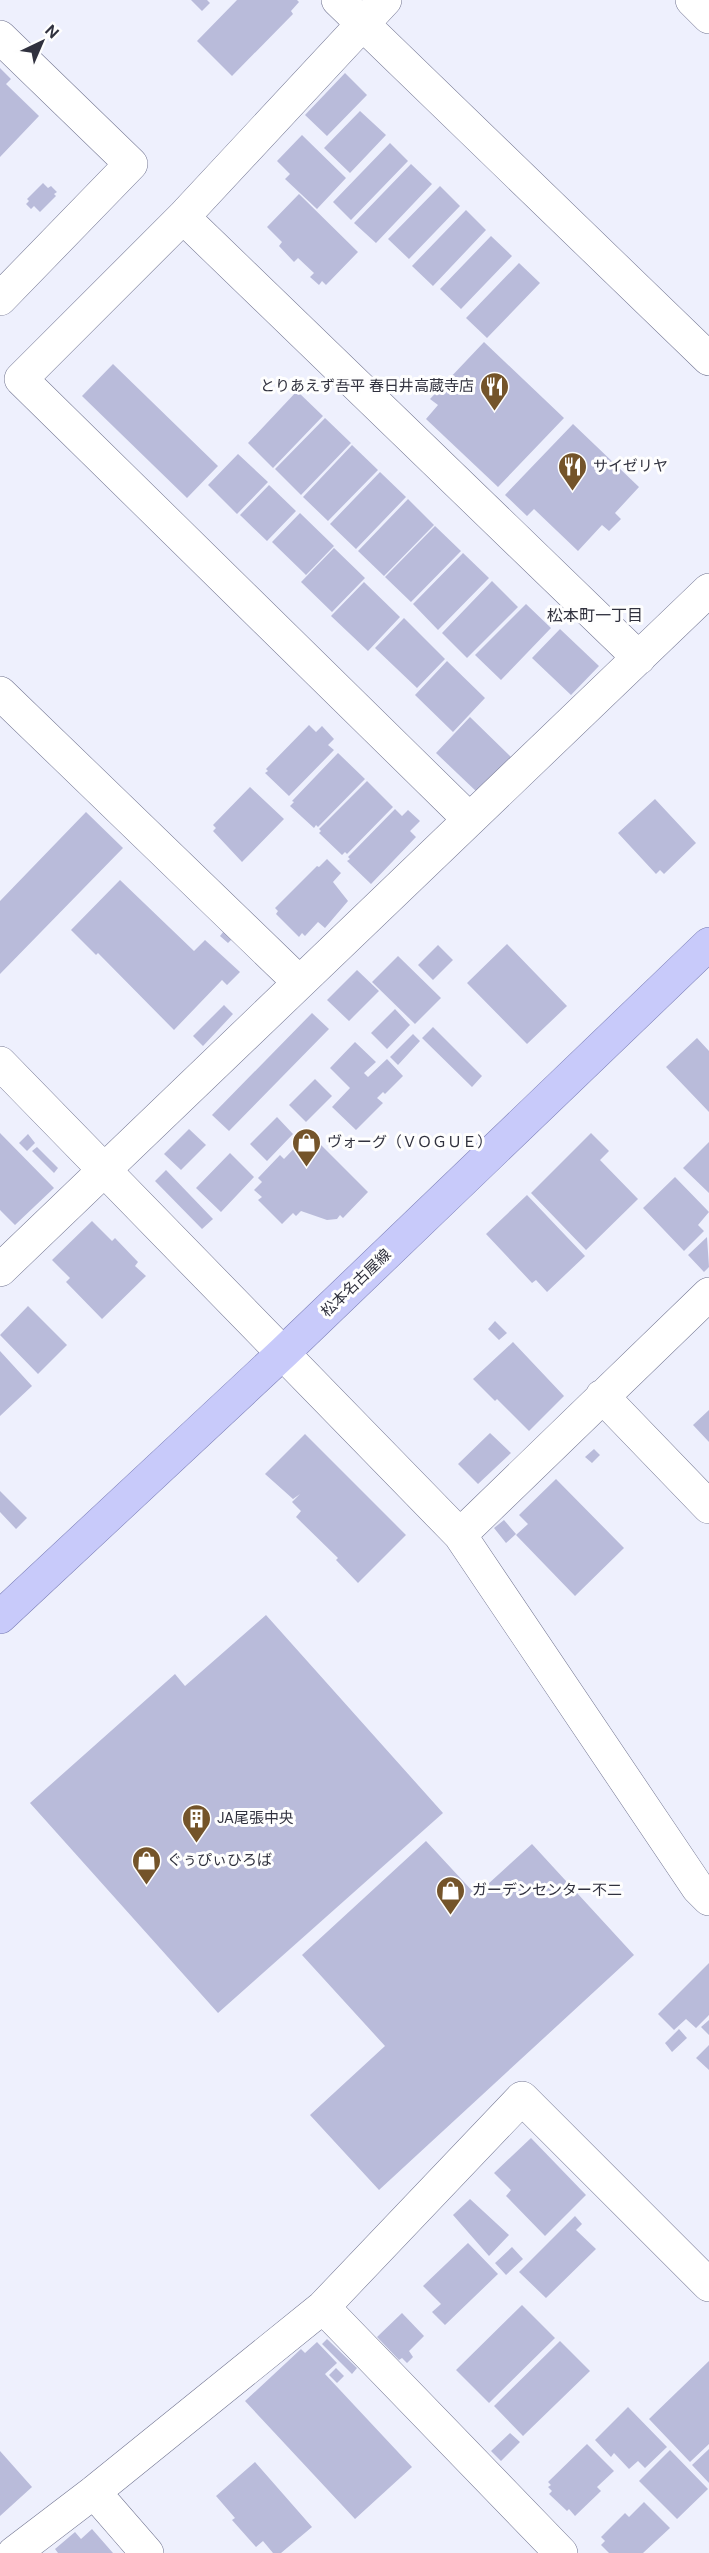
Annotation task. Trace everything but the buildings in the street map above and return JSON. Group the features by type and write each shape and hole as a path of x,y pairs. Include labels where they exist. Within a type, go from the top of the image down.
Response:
{"main road":[{"name":"松本名古屋線","path":"0,1617 284,1352 709,944"}],"street":[{"path":"338,0 709,359"},
{"path":"385,0 183,217 21,379 469,819"},
{"path":"692,0 709,17"},
{"path":"0,38 131,164 0,299"},
{"path":"183,217 639,658"},
{"path":"0,1270 709,590"},
{"path":"0,693 299,982"},
{"path":"0,1063 460,1535 698,1888 709,1899"},
{"path":"460,1535 709,1294"},
{"path":"602,1396 709,1507"},
{"path":"14,2553 94,2492 323,2307 522,2098 709,2285"},
{"path":"323,2307 561,2553"},
{"path":"94,2492 147,2553"}],"place":[{"name":"とりあえず吾平 春日井高蔵寺店","path":"495,412"},
{"name":"サイゼリヤ","path":"572,492"},
{"name":"ヴォーグ（ＶＯＧＵＥ）","path":"306,1168"},
{"name":"JA尾張中央","path":"196,1844"},
{"name":"ぐぅぴぃひろば","path":"146,1886"},
{"name":"ガーデンセンター不二","path":"451,1916"}],"district":[{"name":"松本町一丁目","path":"595,615"}]}
